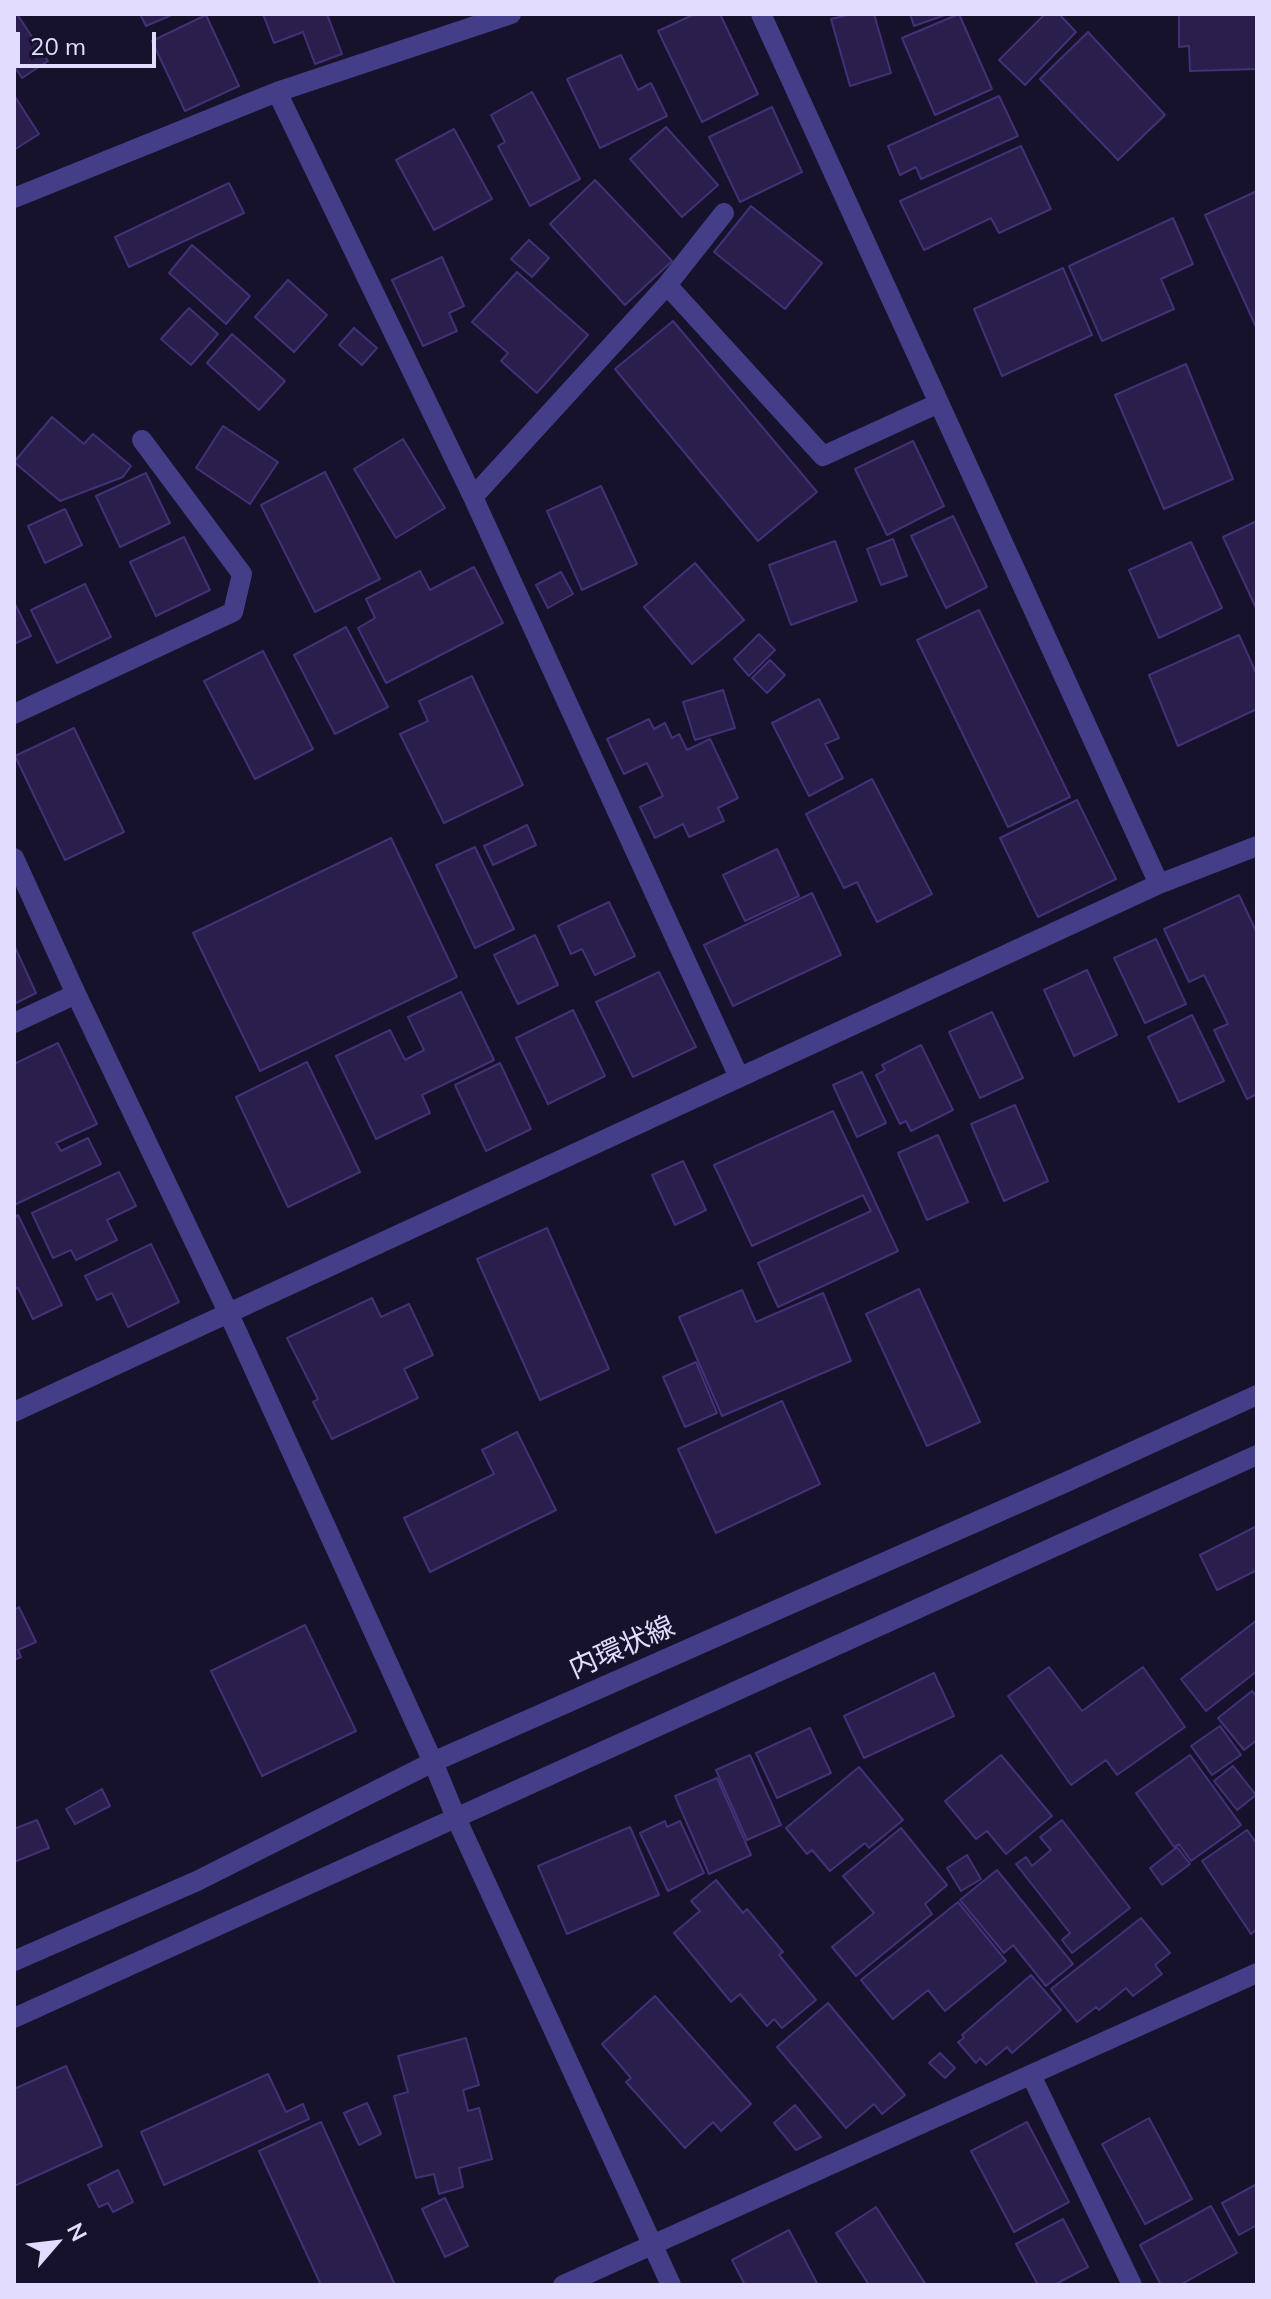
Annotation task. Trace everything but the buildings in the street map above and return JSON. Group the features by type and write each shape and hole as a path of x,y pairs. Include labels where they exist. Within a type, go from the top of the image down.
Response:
{"street":[{"path":"14,198 277,92 511,14"},
{"path":"761,14 1159,884"},
{"path":"277,92 473,497 739,1077"},
{"path":"473,497 667,285 724,213"},
{"path":"667,285 823,456 939,403"},
{"path":"14,714 233,612 242,574 142,440"},
{"path":"14,1412 1159,884 1257,846"},
{"path":"14,858 228,1312 671,2285"},
{"path":"14,1023 76,994"},
{"name":"内環状線","path":"14,1961 197,1881 433,1762 1257,1395"},
{"path":"14,2018 457,1820 1257,1455"},
{"path":"563,2285 1257,1973"},
{"path":"1031,2075 1132,2285"}]}
